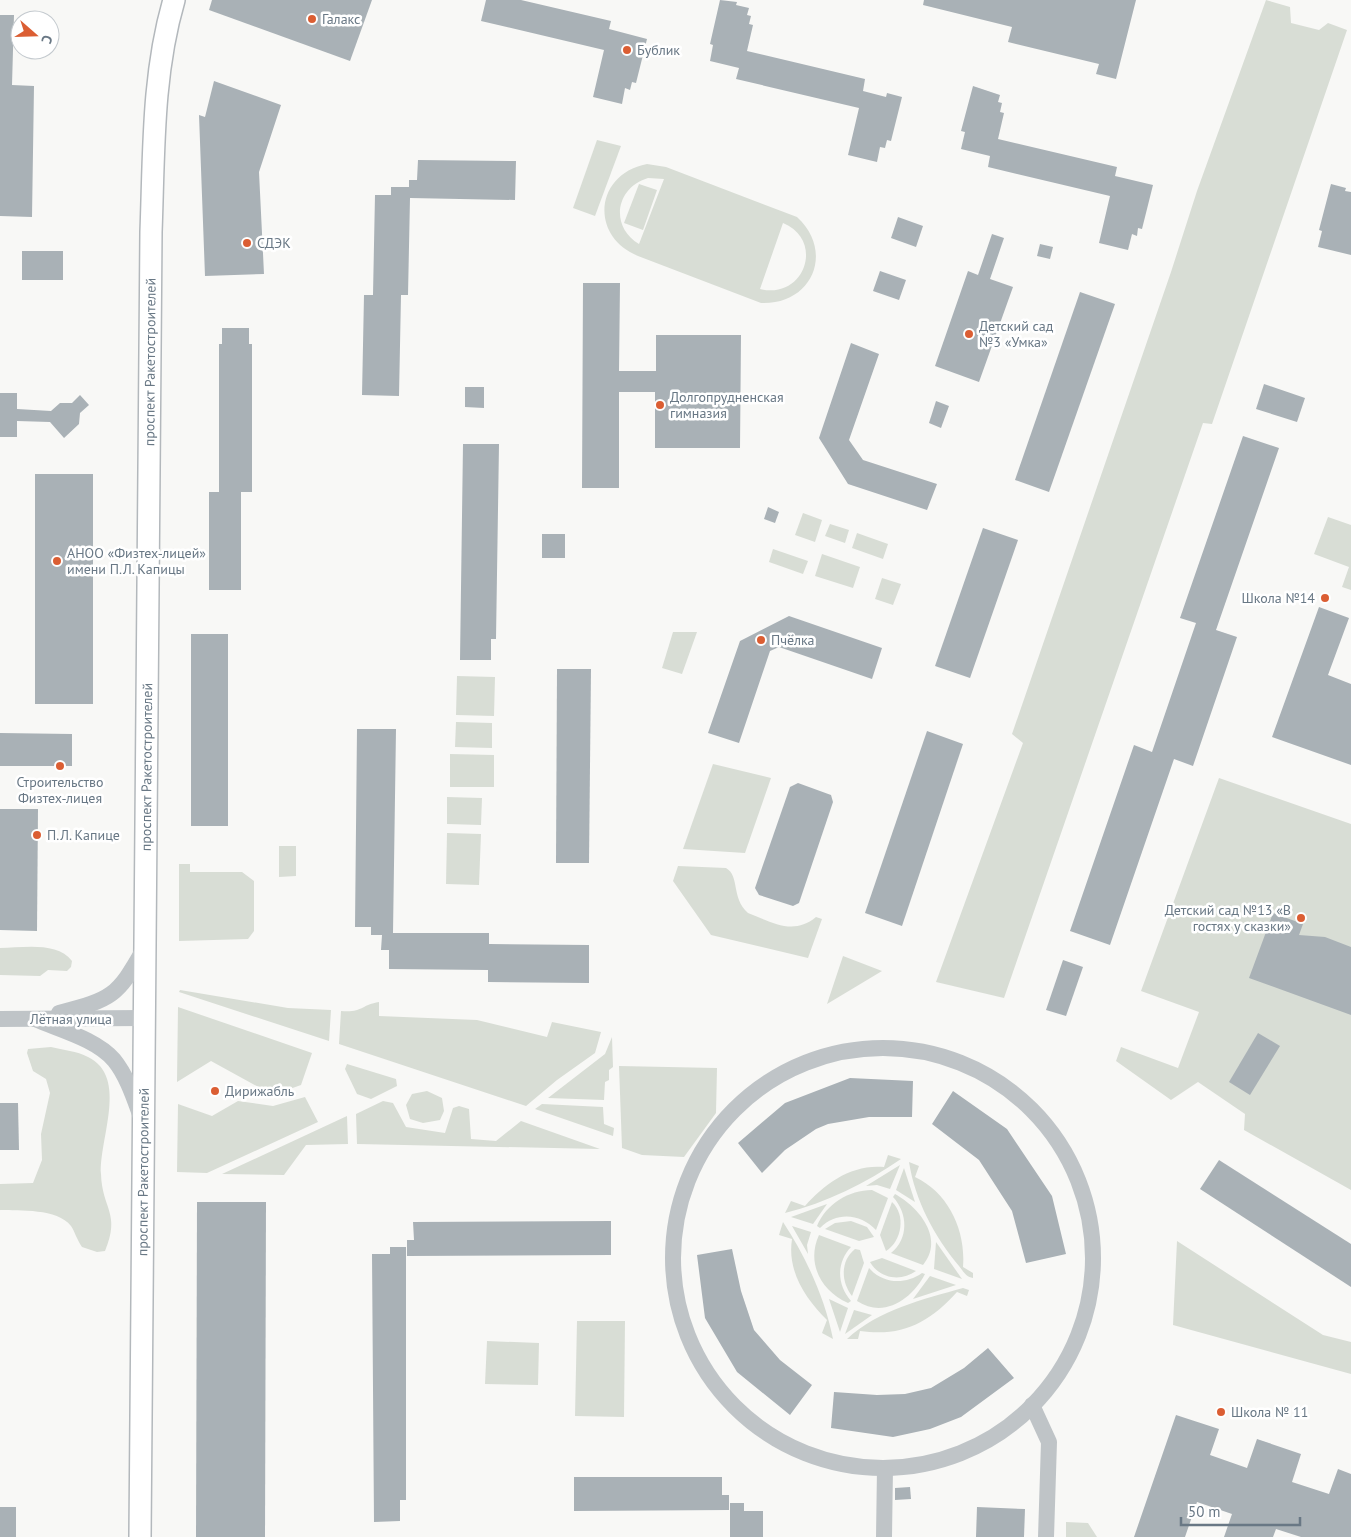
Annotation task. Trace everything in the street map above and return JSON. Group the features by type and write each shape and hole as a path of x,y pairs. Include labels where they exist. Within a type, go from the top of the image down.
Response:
{"main road":[{"name":"проспект Ракетостроителей","path":"140,1537 143,1018 154,154 161,58 165,30 174,0"}],"street":[{"path":"35,1019 107,998 119,989 144,948"},
{"name":"Лётная улица","path":"0,1019 143,1018"},
{"path":"35,1019 90,1044 113,1059 131,1090 142,1120"},
{"path":"862,1048 908,1049 945,1057 994,1079 1028,1106 1057,1140 1068,1159 1085,1200 1092,1244 1093,1266 1086,1310 1074,1345 1060,1371 1032,1405 997,1434 964,1451 936,1461 885,1468 846,1465 799,1450 763,1430 729,1401 702,1364 691,1344 677,1299 674,1276 675,1230 685,1186 707,1142 721,1124 754,1091 794,1067 838,1052 862,1048"},
{"path":"1032,1405 1048,1442 1046,1537"},
{"path":"884,1537 885,1468"}],"shaded area":[{"path":"1266,0 1290,7 1291,23 1319,30 1328,23 1347,30 1212,424 1203,423 1004,998 936,982 1023,743 1012,734 1171,272 1197,191"},
{"path":"597,140 621,146 595,216 573,208"},
{"path":"647,164 666,167 797,217 808,231 815,245 816,260 812,274 805,286 793,295 779,301 761,303 638,256 622,247 611,235 606,221 605,206 608,192 617,180 630,170","holes":["648,178 664,179 639,244 630,237 624,228 620,218 620,208 629,190 637,183","783,223 796,231 803,242 806,254 804,266 798,277 788,286 776,290 760,289"]},
{"path":"639,184 657,190 643,230 624,223"},
{"path":"803,513 822,520 815,542 795,535"},
{"path":"1328,517 1351,525 1351,590 1342,587 1349,567 1314,554"},
{"path":"830,524 849,530 845,543 825,536"},
{"path":"857,533 888,544 883,559 852,548"},
{"path":"773,549 808,561 803,574 769,562"},
{"path":"822,554 860,567 853,588 815,576"},
{"path":"882,578 901,584 893,605 875,599"},
{"path":"673,632 697,632 682,674 662,668"},
{"path":"457,676 495,677 494,716 456,715"},
{"path":"456,722 492,723 492,748 455,747"},
{"path":"450,754 494,755 494,787 450,787"},
{"path":"713,764 771,778 745,853 683,849"},
{"path":"1219,778 1351,824 1351,1190 1244,1130 1245,1114 1198,1082 1171,1100 1116,1061 1121,1047 1178,1068 1199,1012 1141,991"},
{"path":"447,797 482,798 481,825 447,824"},
{"path":"447,833 481,834 479,885 446,884"},
{"path":"279,846 296,846 296,876 279,877"},
{"path":"179,864 190,864 190,872 242,872 254,881 254,931 248,939 179,941"},
{"path":"678,866 726,868 733,876 739,901 748,913 782,926 799,926 816,917 822,919 808,958 711,935 673,881"},
{"path":"0,948 48,948 66,955 72,961 71,967 67,971 48,970 40,976 0,975"},
{"path":"843,956 882,971 827,1004"},
{"path":"180,990 288,1008 331,1010 329,1041 179,992"},
{"path":"379,1002 379,1016 477,1020 547,1037 552,1022 601,1032 595,1053 557,1080 526,1106 339,1044 341,1011 358,1010"},
{"path":"178,1007 312,1053 301,1085 273,1095 211,1061 177,1082"},
{"path":"612,1037 613,1067 609,1070 609,1080 605,1082 604,1100 548,1098 605,1054"},
{"path":"51,1047 88,1057 100,1066 107,1079 110,1094 109,1110 101,1174 104,1195 111,1219 111,1228 105,1251 97,1252 82,1247 71,1226 57,1216 48,1213 0,1210 0,1184 33,1183 42,1160 41,1134 50,1093 46,1079 33,1071 27,1053 28,1049"},
{"path":"347,1064 396,1079 397,1086 371,1099 357,1094 345,1069"},
{"path":"619,1066 717,1068 716,1113 684,1157 642,1155 622,1148"},
{"path":"427,1091 442,1098 444,1111 440,1120 423,1123 410,1119 406,1105 412,1094"},
{"path":"305,1097 318,1122 207,1173 177,1172 178,1104 212,1116 238,1101 273,1106"},
{"path":"383,1101 393,1103 406,1127 445,1133 453,1108 459,1106 469,1109 471,1139 496,1141 521,1121 600,1149 357,1144 356,1114"},
{"path":"542,1104 603,1107 604,1124 614,1128 613,1136 535,1109"},
{"path":"347,1116 348,1144 306,1145 284,1175 222,1174"},
{"path":"888,1155 901,1159 874,1176 830,1198 785,1213 791,1201 805,1206 830,1183 850,1172 872,1167 884,1167"},
{"path":"909,1162 919,1166 915,1177 937,1193 953,1214 962,1240 963,1267 973,1273 973,1278 963,1272 934,1230 921,1204"},
{"path":"900,1165 890,1189 877,1185 866,1186"},
{"path":"904,1168 915,1202 896,1190"},
{"path":"872,1190 888,1198 876,1230 863,1221 849,1217 834,1219 820,1228 817,1226 826,1211 839,1200 855,1193"},
{"path":"895,1194 913,1207 920,1215 930,1235 929,1255 923,1265 891,1253 901,1241 904,1226 902,1211 893,1197"},
{"path":"892,1202 899,1214 900,1228 896,1241 886,1251 880,1235"},
{"path":"827,1204 813,1224 791,1217"},
{"path":"851,1221 867,1227 874,1237 859,1241 825,1229 835,1223"},
{"path":"783,1222 814,1278 825,1308 833,1339 822,1333 827,1320 812,1303 799,1283 792,1262 792,1239 779,1235"},
{"path":"792,1226 811,1232 807,1245 808,1254"},
{"path":"819,1235 851,1247 843,1260 840,1274 843,1288 851,1301 848,1303 830,1291 818,1275 814,1256 815,1245"},
{"path":"1177,1241 1323,1335 1351,1342 1351,1374 1173,1325"},
{"path":"936,1242 962,1279 934,1269"},
{"path":"855,1249 860,1250 864,1263 852,1296 844,1278 844,1272 847,1259"},
{"path":"882,1258 916,1271 904,1277 885,1275 874,1268 870,1262"},
{"path":"869,1268 881,1277 894,1281 909,1280 922,1273 925,1274 913,1291 905,1298 896,1304 877,1308 857,1301"},
{"path":"930,1276 956,1285 913,1299"},
{"path":"963,1288 969,1290 967,1296 957,1292 936,1312 914,1325 889,1332 860,1331 858,1339 847,1339 859,1329 887,1313 917,1301"},
{"path":"829,1299 848,1308 840,1332"},
{"path":"854,1310 872,1315 845,1334"},
{"path":"577,1321 625,1321 624,1417 575,1416"},
{"path":"487,1341 539,1343 538,1385 485,1384"},
{"path":"1066,1522 1088,1523 1097,1537 1066,1537"}],"building":[{"path":"212,0 372,0 350,61 209,10"},
{"path":"486,0 521,0 611,21 609,29 647,39 636,83 632,82 630,90 625,88 622,104 593,97 604,50 481,21"},
{"path":"720,0 737,2 736,5 749,8 747,15 751,16 749,24 753,25 747,51 865,79 863,91 886,97 887,93 902,97 891,141 887,140 885,148 880,147 877,162 848,155 859,108 736,79 739,68 710,61 713,45 710,44"},
{"path":"924,0 1136,0 1116,79 1096,74 1099,64 1008,42 1012,27 923,5"},
{"path":"0,15 10,15 12,85 34,86 32,217 0,216"},
{"path":"214,81 281,105 259,172 264,274 205,276 199,115 205,117"},
{"path":"973,86 1000,95 998,102 1002,103 1000,112 1004,113 998,139 1117,167 1115,176 1153,185 1142,229 1138,228 1137,236 1132,234 1128,250 1099,243 1110,196 988,167 990,156 961,149 965,132 961,131"},
{"path":"418,160 516,161 515,200 410,198 408,295 401,295 399,396 362,395 364,295 373,295 375,195 391,195 391,187 409,187 409,180 417,180"},
{"path":"1331,184 1346,188 1345,191 1351,192 1351,255 1318,247 1322,231 1319,230"},
{"path":"898,217 923,226 916,247 891,238"},
{"path":"992,234 1004,238 990,279 1013,287 979,382 935,366 968,271 978,275"},
{"path":"1040,244 1053,247 1050,259 1037,256"},
{"path":"22,251 63,251 63,280 22,280"},
{"path":"880,271 906,280 899,300 873,291"},
{"path":"583,283 620,283 619,371 656,371 656,335 741,335 740,448 655,448 655,392 619,392 619,488 582,488"},
{"path":"1080,292 1115,304 1049,492 1015,480"},
{"path":"222,328 249,328 249,344 252,344 252,492 241,492 241,590 209,590 209,492 219,492 219,344 222,344"},
{"path":"851,343 879,354 849,440 863,460 937,484 927,510 848,484 819,438"},
{"path":"1264,384 1305,398 1297,422 1256,409"},
{"path":"465,387 484,387 484,408 465,407"},
{"path":"0,393 17,393 17,409 51,411 60,403 72,403 80,395 89,405 80,413 79,424 64,438 50,422 17,421 17,437 0,437"},
{"path":"936,401 949,406 941,428 929,423"},
{"path":"1243,436 1279,448 1216,630 1237,637 1193,766 1174,759 1110,945 1070,931 1134,745 1152,752 1196,623 1180,618"},
{"path":"463,444 499,444 496,639 491,639 491,660 460,660"},
{"path":"35,474 93,474 93,704 35,704"},
{"path":"768,507 779,512 775,523 764,519"},
{"path":"983,528 1018,540 970,678 935,666"},
{"path":"542,534 565,534 565,558 542,558"},
{"path":"1319,607 1349,618 1328,675 1351,684 1351,765 1272,737"},
{"path":"789,616 882,648 872,679 779,647 770,651 739,743 708,733 740,641"},
{"path":"191,634 228,634 228,826 191,826"},
{"path":"557,669 591,669 589,863 556,863"},
{"path":"357,729 396,729 393,933 489,933 489,944 589,945 589,983 488,982 488,970 389,969 389,950 381,950 382,935 371,935 371,927 355,927"},
{"path":"927,731 963,744 902,926 865,913"},
{"path":"0,733 72,734 72,766 0,766"},
{"path":"798,783 831,795 833,802 799,903 793,906 759,895 755,888 790,787"},
{"path":"0,809 38,809 37,931 0,930"},
{"path":"1273,913 1303,924 1299,935 1325,937 1351,947 1351,1015 1249,978"},
{"path":"1063,960 1083,967 1066,1016 1046,1010"},
{"path":"1258,1033 1280,1046 1250,1095 1229,1082"},
{"path":"850,1078 913,1081 912,1117 869,1117 828,1124 816,1129 785,1150 762,1173 738,1143 785,1103"},
{"path":"953,1091 1007,1129 1052,1196 1066,1254 1026,1263 1012,1211 979,1160 932,1124"},
{"path":"0,1103 18,1103 19,1150 0,1150"},
{"path":"1219,1160 1351,1244 1351,1287 1200,1189"},
{"path":"197,1202 266,1202 265,1537 196,1537"},
{"path":"611,1221 611,1255 407,1256 407,1240 414,1240 413,1222"},
{"path":"390,1247 406,1247 406,1500 400,1500 400,1521 374,1522 372,1254 390,1254"},
{"path":"732,1249 741,1291 754,1330 780,1360 812,1385 790,1415 737,1372 705,1318 697,1255"},
{"path":"988,1348 1014,1378 961,1417 930,1429 893,1437 831,1428 834,1392 877,1395 905,1394 931,1388 964,1368"},
{"path":"1176,1415 1219,1429 1210,1455 1247,1468 1257,1439 1301,1454 1292,1482 1329,1494 1338,1469 1351,1474 1351,1537 1301,1537 1276,1529 1273,1537 1224,1537 1232,1514 1197,1502 1185,1537 1134,1537"},
{"path":"574,1477 722,1477 722,1495 729,1495 729,1510 574,1511"},
{"path":"910,1487 911,1499 895,1500 895,1488"},
{"path":"730,1503 744,1503 744,1511 763,1511 763,1537 730,1537"},
{"path":"0,1507 16,1507 16,1537 0,1537"},
{"path":"977,1507 1025,1509 1024,1537 976,1537"}],"place":[{"name":"Галакс","path":"312,19"},
{"name":"Бублик","path":"627,50"},
{"name":"СДЭК","path":"247,243"},
{"name":"Детский сад №3 «Умка»","path":"969,334"},
{"name":"Долгопрудненская гимназия","path":"660,405"},
{"name":"АНОО «Физтех-лицей» имени П.Л. Капицы","path":"57,561"},
{"name":"Школа №14","path":"1325,598"},
{"name":"Пчёлка","path":"761,640"},
{"name":"Строительство Физтех-лицея","path":"60,766"},
{"name":"П.Л. Капице","path":"37,835"},
{"name":"Детский сад №13 «В гостях у сказки»","path":"1301,918"},
{"name":"Дирижабль","path":"215,1091"},
{"name":"Школа № 11","path":"1221,1412"}]}
